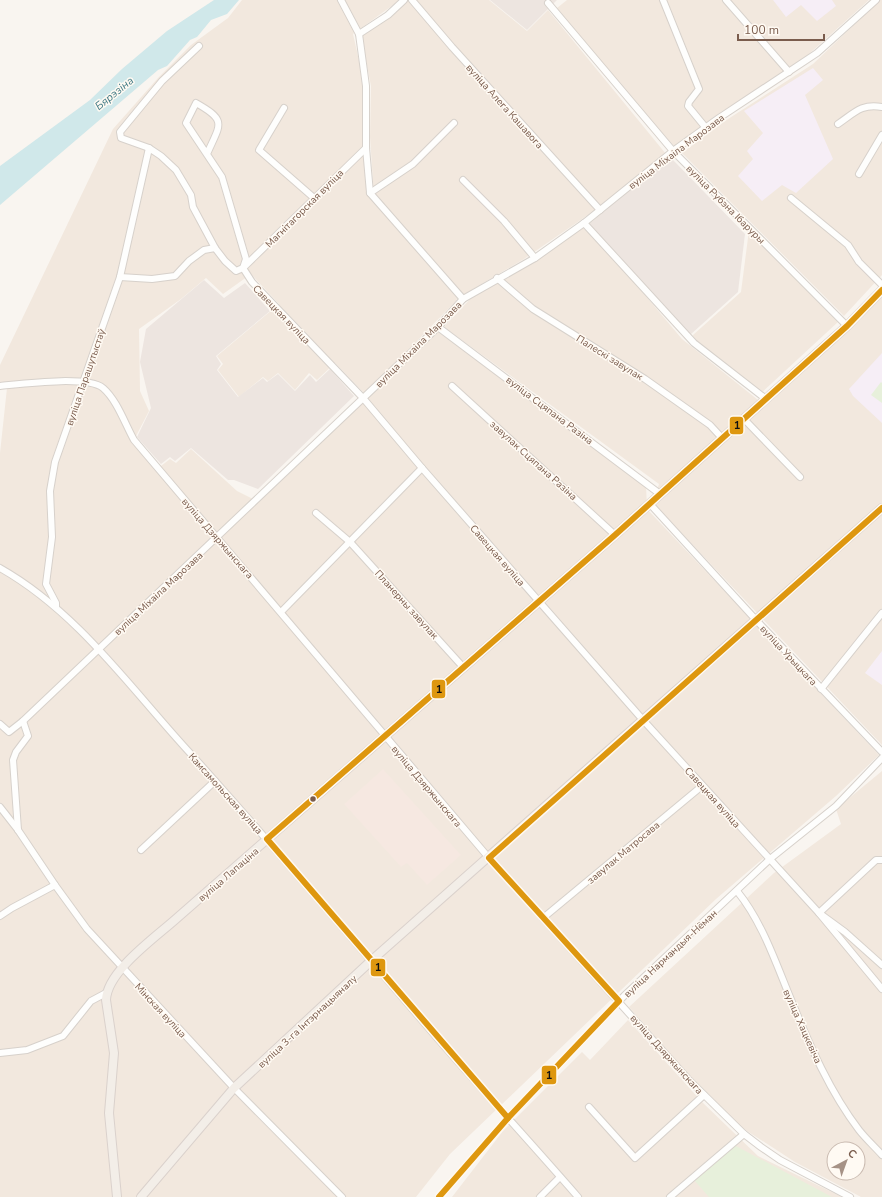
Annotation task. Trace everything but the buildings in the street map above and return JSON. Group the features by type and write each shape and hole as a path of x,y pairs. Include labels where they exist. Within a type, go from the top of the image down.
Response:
{"main road":[{"name":"вуліца Лапаціна","path":"106,993 113,978 122,968 650,504 847,326 882,290"},
{"name":"вуліца 3-га Інтэрнацыяналу","path":"140,1197 234,1088 372,960 489,858 882,508"},
{"path":"106,993 114,1054 109,1113 117,1197"}],"street":[{"path":"341,0 359,34 366,86 366,148 370,193 463,299"},
{"path":"359,34 388,15 404,0"},
{"name":"вуліца Алега Кашавога","path":"412,0 452,47 600,210"},
{"path":"663,0 699,89 689,102 688,106 706,128"},
{"path":"726,0 789,72"},
{"name":"вуліца Міхаіла Марозава","path":"0,724 9,732 23,721 438,327 463,299 497,278 535,258 584,223 673,152 817,52 876,0"},
{"name":"вуліца Рубэна Ібаруры","path":"548,3 673,152 847,326"},
{"path":"199,46 162,81 119,135 120,138 149,148 161,156 176,170 191,195 193,207 216,248 225,261 236,271 243,268 246,259 222,177 186,123 196,103 215,115 220,125 207,154"},
{"path":"838,124 862,107 872,105 882,107"},
{"path":"284,108 259,150 314,198"},
{"path":"370,193 413,164 454,123"},
{"path":"859,174 882,136"},
{"name":"вуліца Парашутыстаў","path":"56,607 56,603 46,584 52,537 51,479 55,462 120,278 149,148"},
{"name":"Магнітагорская вуліца","path":"243,268 366,148"},
{"path":"463,180 504,221 535,258"},
{"path":"791,198 848,245 859,262 882,284"},
{"path":"584,223 694,343 766,399"},
{"path":"120,278 152,279 176,276 189,261 204,250 216,248"},
{"name":"Савецкая вуліца","path":"243,268 252,282 363,398 422,468 643,720 819,913 882,989"},
{"name":"Палескі завулак","path":"497,278 533,309 645,379 710,425 722,438"},
{"name":"вуліца Сцяпана Разіна","path":"438,327 660,494"},
{"name":"вуліца Дзяржынскага","path":"0,386 84,382 102,388 112,399 134,440 385,736 489,858 704,1095 744,1134 780,1160 842,1195 850,1197"},
{"name":"завулак Сцяпана Разіна","path":"452,386 615,535"},
{"path":"744,419 800,477"},
{"path":"281,612 422,468"},
{"name":"вуліца Урыцкага","path":"650,504 821,689 882,752"},
{"name":"Планерны завулак","path":"316,513 350,542 463,667"},
{"name":"Камсамольская вуліца","path":"0,568 17,578 56,607 98,650 267,839 439,1040 578,1197"},
{"path":"821,689 882,613"},
{"path":"18,830 13,760 16,752 28,736 23,721"},
{"name":"вуліца Нармандыя-Нёман","path":"439,1197 508,1118 619,1001 770,859 836,806 882,758"},
{"path":"141,850 215,781"},
{"name":"завулак Матросава","path":"543,918 702,786"},
{"name":"Мінская вуліца","path":"0,807 18,830 55,886 87,929 234,1088 342,1197"},
{"path":"882,860 876,860 819,913 845,932 882,965"},
{"path":"0,916 12,908 55,886"},
{"name":"вуліца Хацкевіча","path":"736,891 750,907 766,940 803,1029 833,1090 860,1131 882,1155"},
{"path":"0,1053 27,1050 63,1036 91,1001 106,993"},
{"path":"589,1107 635,1158 704,1095"},
{"path":"670,1197 744,1134"},
{"path":"540,1197 560,1177"}],"shaded area":[{"path":"242,0 400,0 353,34 362,74 368,193 458,296 456,301 365,394 335,363 317,380 309,373 295,390 278,373 268,381 263,377 239,397 218,370 223,364 217,356 279,304 251,274 223,294 206,278 181,299 139,329 140,391 149,411 136,436 137,440 161,466 170,459 176,463 191,449 237,491 259,502 438,331 646,485 647,509 879,755 836,796 716,899 450,1154 416,1197 0,1197 0,453 7,388 0,383 0,365 113,129 158,78 191,45 228,18"},
{"path":"408,0 489,0 527,31 548,10 666,154 598,208 524,259 463,295 374,196 370,137 371,86 361,35"},
{"path":"490,0 557,0 527,30"},
{"path":"567,0 869,0 800,62 721,112 676,148 613,79 557,8"},
{"path":"773,0 832,0 836,6 817,21 801,5 786,17"},
{"path":"880,0 882,0 882,275 844,316 682,153 728,119 813,64"},
{"path":"813,68 823,80 805,95 833,159 796,193 782,185 762,201 738,176 753,159 747,151 763,133 744,111"},
{"path":"667,159 673,160 745,234 738,292 691,334 682,329 589,224"},
{"path":"582,227 606,249 682,339 763,404 860,320 882,295 882,745 653,503 659,484 444,327 473,296 506,278"},
{"path":"749,230 838,322 760,394 695,342 693,335 741,292"},
{"path":"204,280 224,298 245,283 270,311 216,356 221,364 217,370 238,397 263,378 267,382 278,374 295,391 310,375 316,382 330,369 354,396 258,489 234,480 228,480 191,448 175,461 170,457 161,464 137,437 151,408 140,362 146,329"},
{"path":"882,353 882,423 853,396 849,389"},
{"path":"882,651 882,685 865,673"},
{"path":"383,769 461,855 427,885 407,863 401,867 344,804"},
{"path":"882,771 882,1197 861,1197 831,1181 866,1181 866,1141 826,1141 826,1178 795,1162 741,1127 686,1072 629,1007 774,873 841,824 836,809"},
{"path":"628,1020 702,1102 758,1156 842,1197 452,1197 503,1131 582,1052 590,1060"}],"green space":[{"path":"881,382 882,383 882,403 871,395"},
{"path":"734,1145 832,1197 709,1197 694,1180"}],"water":[{"name":"Бярэзіна","path":"214,0 239,0 227,14 211,20 197,37 190,40 167,66 158,70 0,205 0,166 90,100 122,69 167,31"}],"transit line":[{"name":"1","path":"508,1118 267,839 615,535 847,326 882,290"},
{"name":"1","path":"439,1197 508,1118 619,1001 489,858 882,508"}]}
